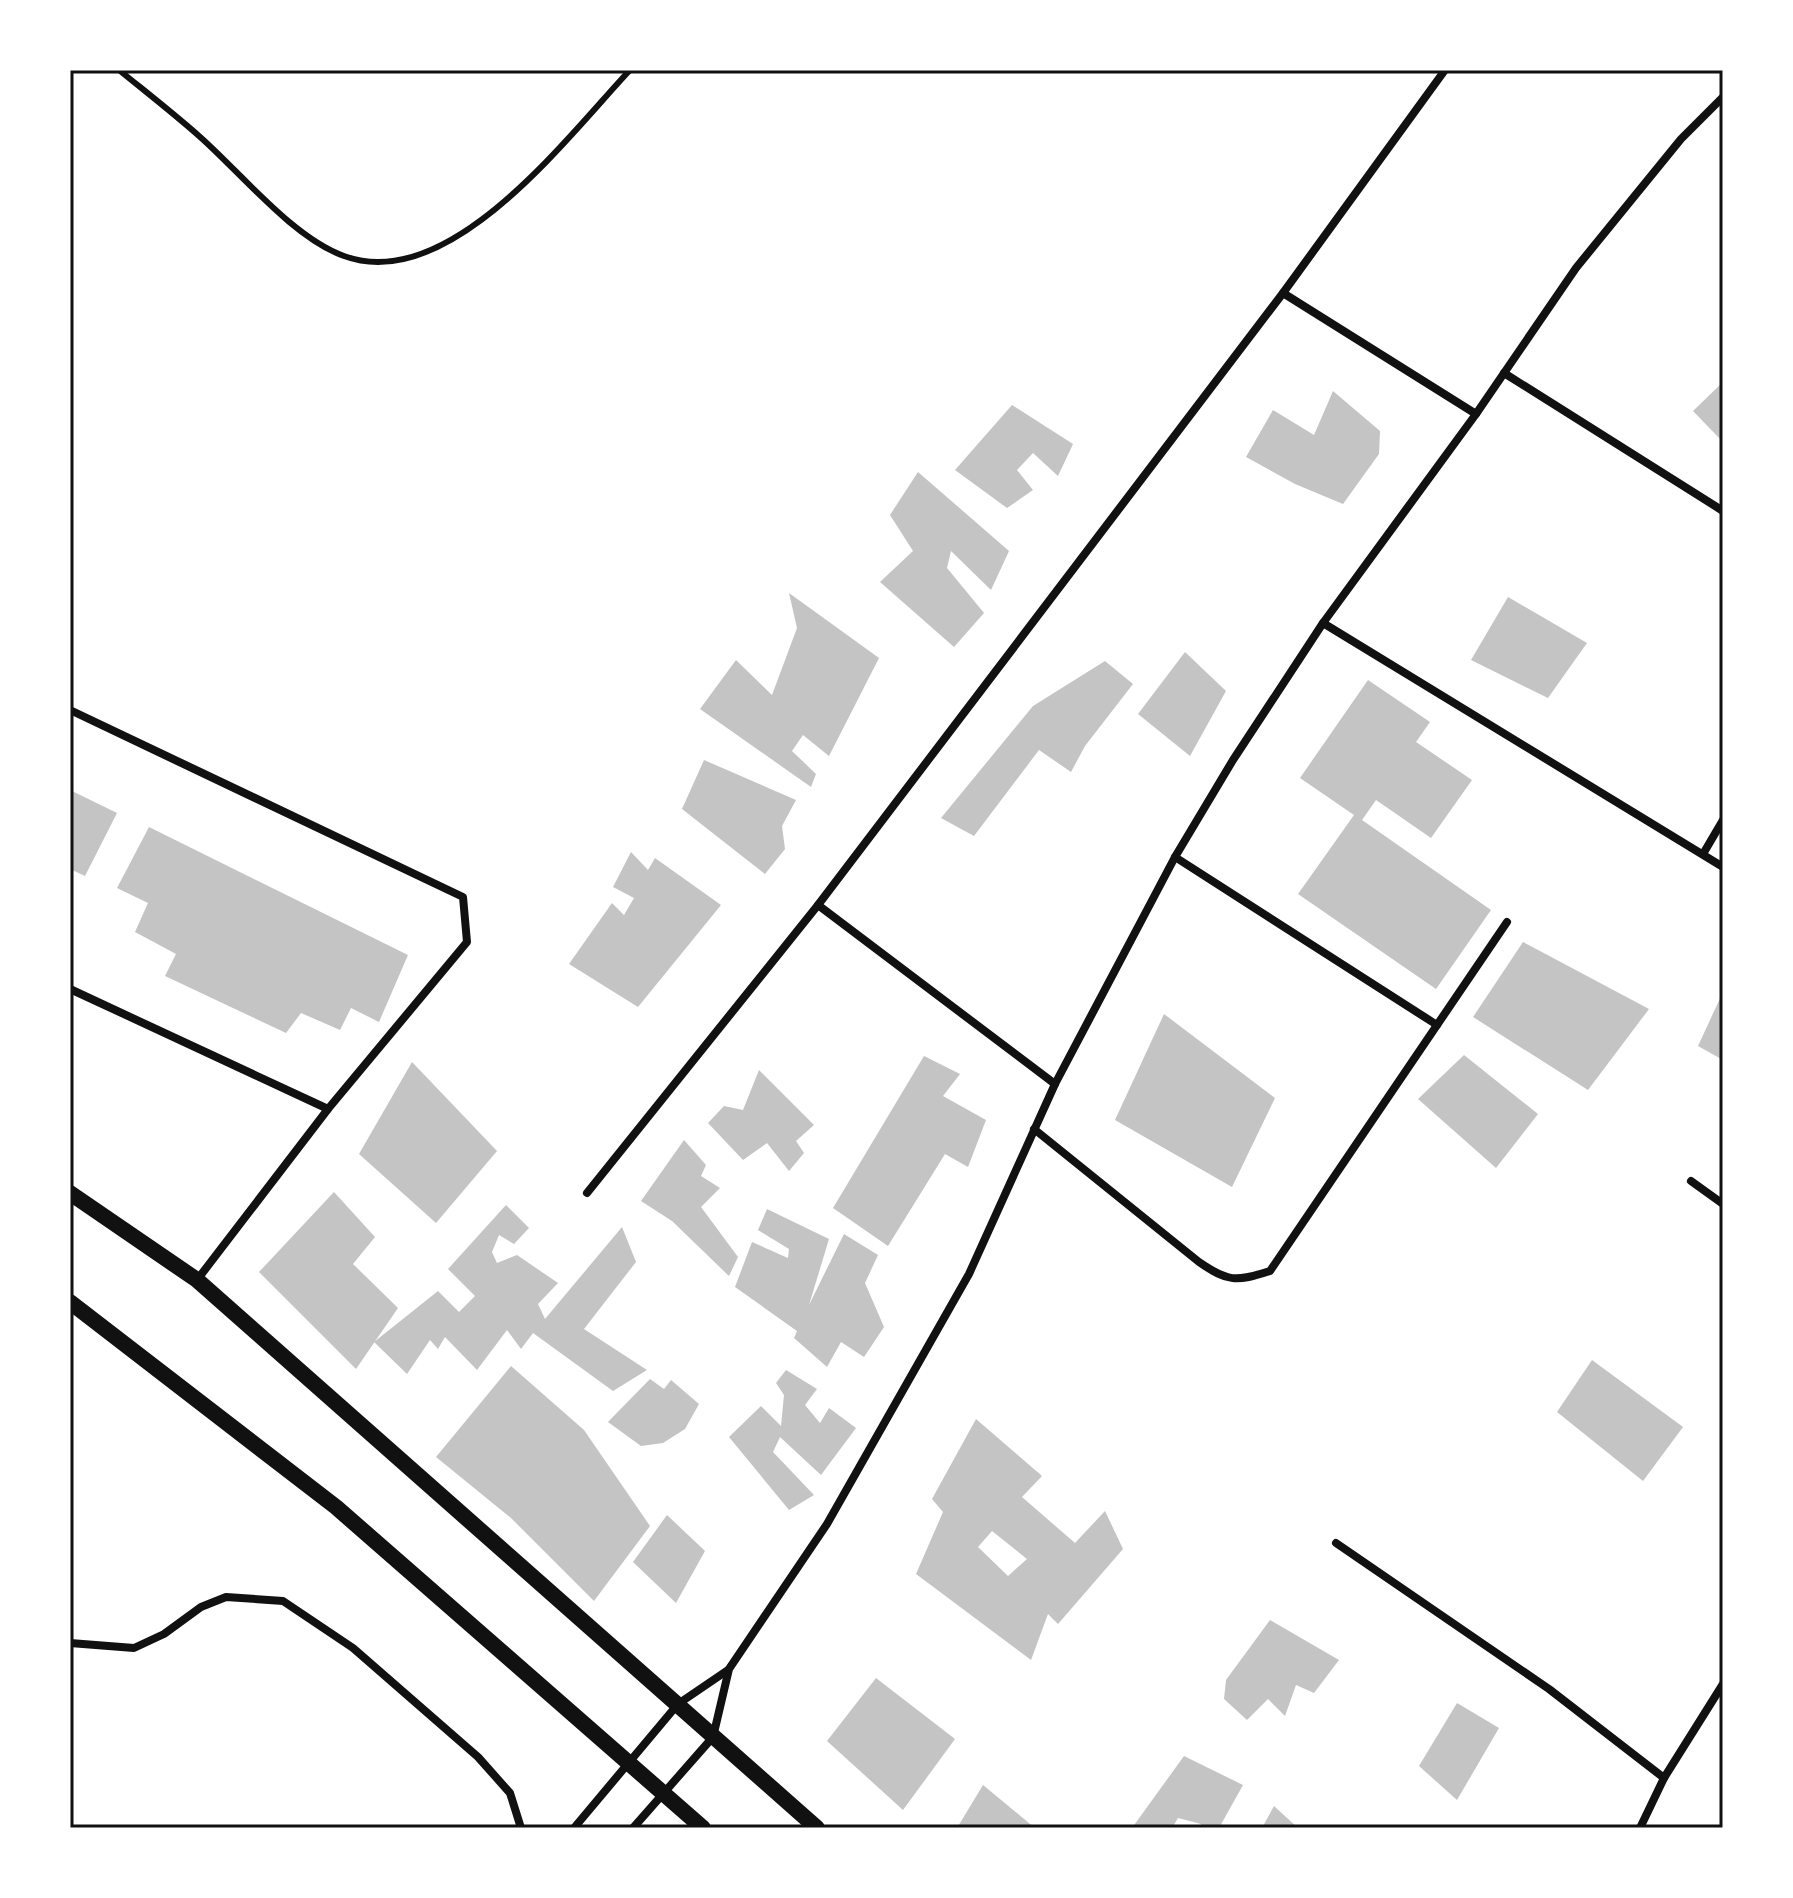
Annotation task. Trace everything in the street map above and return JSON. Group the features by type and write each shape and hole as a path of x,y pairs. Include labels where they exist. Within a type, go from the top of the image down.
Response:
{"main road":[{"path":"70,1193 197,1280 817,1828"},
{"path":"70,1302 336,1507 703,1828"}],"street":[{"path":"587,1193 818,905 1283,293 1445,70"},
{"path":"633,1828 713,1737 729,1669 827,1524 962,1288 1055,1084 1175,857 1233,760 1323,623 1476,414 1576,268 1681,139 1723,97"},
{"path":"1283,293 1476,414"},
{"path":"1504,373 1723,511"},
{"path":"1323,623 1723,867"},
{"path":"70,710 463,897 467,942 328,1109 197,1280"},
{"path":"1703,854 1723,820"},
{"path":"1175,857 1437,1025"},
{"path":"818,905 1055,1084"},
{"path":"1034,1129 1199,1262 1225,1279 1245,1279 1270,1271 1507,922"},
{"path":"70,989 328,1109"},
{"path":"1691,1181 1723,1204"},
{"path":"1336,1543 1549,1689 1664,1778"},
{"path":"70,1643 134,1648 164,1634 201,1607 226,1597 283,1601 353,1648 478,1757 510,1793 521,1828"},
{"path":"574,1828 678,1704 729,1669"},
{"path":"1640,1828 1664,1778 1723,1684"}],"lane":[{"path":"119,70 199,137 285,219 342,256 375,263 415,257 462,235 529,178 630,70"}],"building":[{"path":"1723,382 1723,442 1693,411"},
{"path":"1333,391 1380,431 1379,454 1343,504 1295,484 1246,457 1273,410 1314,435"},
{"path":"1012,405 1073,444 1058,476 1033,453 1017,470 1033,490 1007,508 955,470"},
{"path":"918,472 1009,551 991,590 951,551 947,568 984,613 954,647 880,582 913,551 890,515"},
{"path":"789,593 879,658 829,756 803,735 792,751 816,774 811,787 700,709 736,660 772,695 797,628"},
{"path":"1508,597 1587,643 1548,698 1471,660"},
{"path":"1185,652 1226,691 1190,756 1138,714"},
{"path":"1105,661 1133,684 1085,746 1071,772 1039,750 974,836 941,818 1033,706"},
{"path":"1368,680 1430,722 1416,742 1472,780 1431,838 1376,800 1362,820 1491,910 1436,989 1298,894 1354,815 1300,778"},
{"path":"704,760 796,800 782,826 785,849 765,874 682,809"},
{"path":"70,790 117,813 85,876 70,869"},
{"path":"149,827 408,955 379,1022 351,1008 340,1030 301,1013 286,1033 165,976 176,954 135,932 148,903 117,888"},
{"path":"631,852 648,870 655,858 721,905 638,1007 569,964 612,903 624,915 634,898 613,887"},
{"path":"1523,942 1649,1009 1588,1090 1473,1017"},
{"path":"1723,992 1723,1060 1698,1046"},
{"path":"1164,1014 1275,1098 1232,1187 1115,1120"},
{"path":"1464,1055 1538,1114 1496,1168 1418,1099"},
{"path":"924,1056 960,1074 943,1096 986,1120 968,1167 945,1154 888,1246 833,1208"},
{"path":"412,1062 497,1151 436,1223 359,1154"},
{"path":"759,1070 814,1125 796,1141 804,1153 789,1171 767,1143 743,1160 708,1123 724,1106 743,1110"},
{"path":"684,1140 706,1165 701,1176 720,1188 701,1207 738,1257 729,1276 672,1221 641,1201"},
{"path":"334,1192 375,1237 353,1264 398,1308 356,1369 259,1272"},
{"path":"506,1205 529,1228 514,1244 499,1235 492,1252 497,1263 517,1255 558,1283 538,1304 545,1319 622,1227 636,1262 584,1329 647,1370 613,1391 533,1333 521,1349 507,1330 477,1370 445,1337 438,1349 430,1340 407,1374 374,1342 438,1291 459,1312 475,1296 448,1269"},
{"path":"767,1209 829,1239 809,1305 844,1234 878,1255 865,1283 884,1327 864,1357 841,1342 827,1367 794,1338 797,1331 735,1287 752,1242 788,1258 789,1249 758,1230"},
{"path":"1592,1360 1683,1427 1643,1481 1557,1412"},
{"path":"511,1366 584,1430 650,1526 594,1601 511,1518 436,1457"},
{"path":"786,1370 817,1389 805,1405 820,1423 829,1408 856,1428 821,1475 780,1437 773,1452 814,1495 789,1510 729,1437 761,1406 781,1426 784,1395 776,1383"},
{"path":"650,1379 664,1389 671,1380 699,1404 685,1429 663,1443 641,1446 608,1422"},
{"path":"976,1419 1042,1476 1022,1497 1075,1543 1105,1511 1123,1549 1058,1624 1048,1614 1031,1660 916,1574 943,1512 932,1499","holes":["992,1531 1027,1559 1008,1576 978,1547"]},
{"path":"667,1515 705,1551 676,1603 633,1562"},
{"path":"1270,1620 1339,1660 1314,1693 1296,1685 1285,1716 1268,1699 1247,1720 1224,1699 1226,1680"},
{"path":"876,1678 955,1739 903,1810 827,1741"},
{"path":"1457,1703 1499,1728 1457,1800 1419,1766"},
{"path":"1184,1756 1243,1785 1219,1828 1201,1828 1201,1824 1178,1818 1172,1828 1132,1828"},
{"path":"983,1785 1035,1828 957,1828"},
{"path":"1274,1806 1298,1828 1262,1828"}]}
